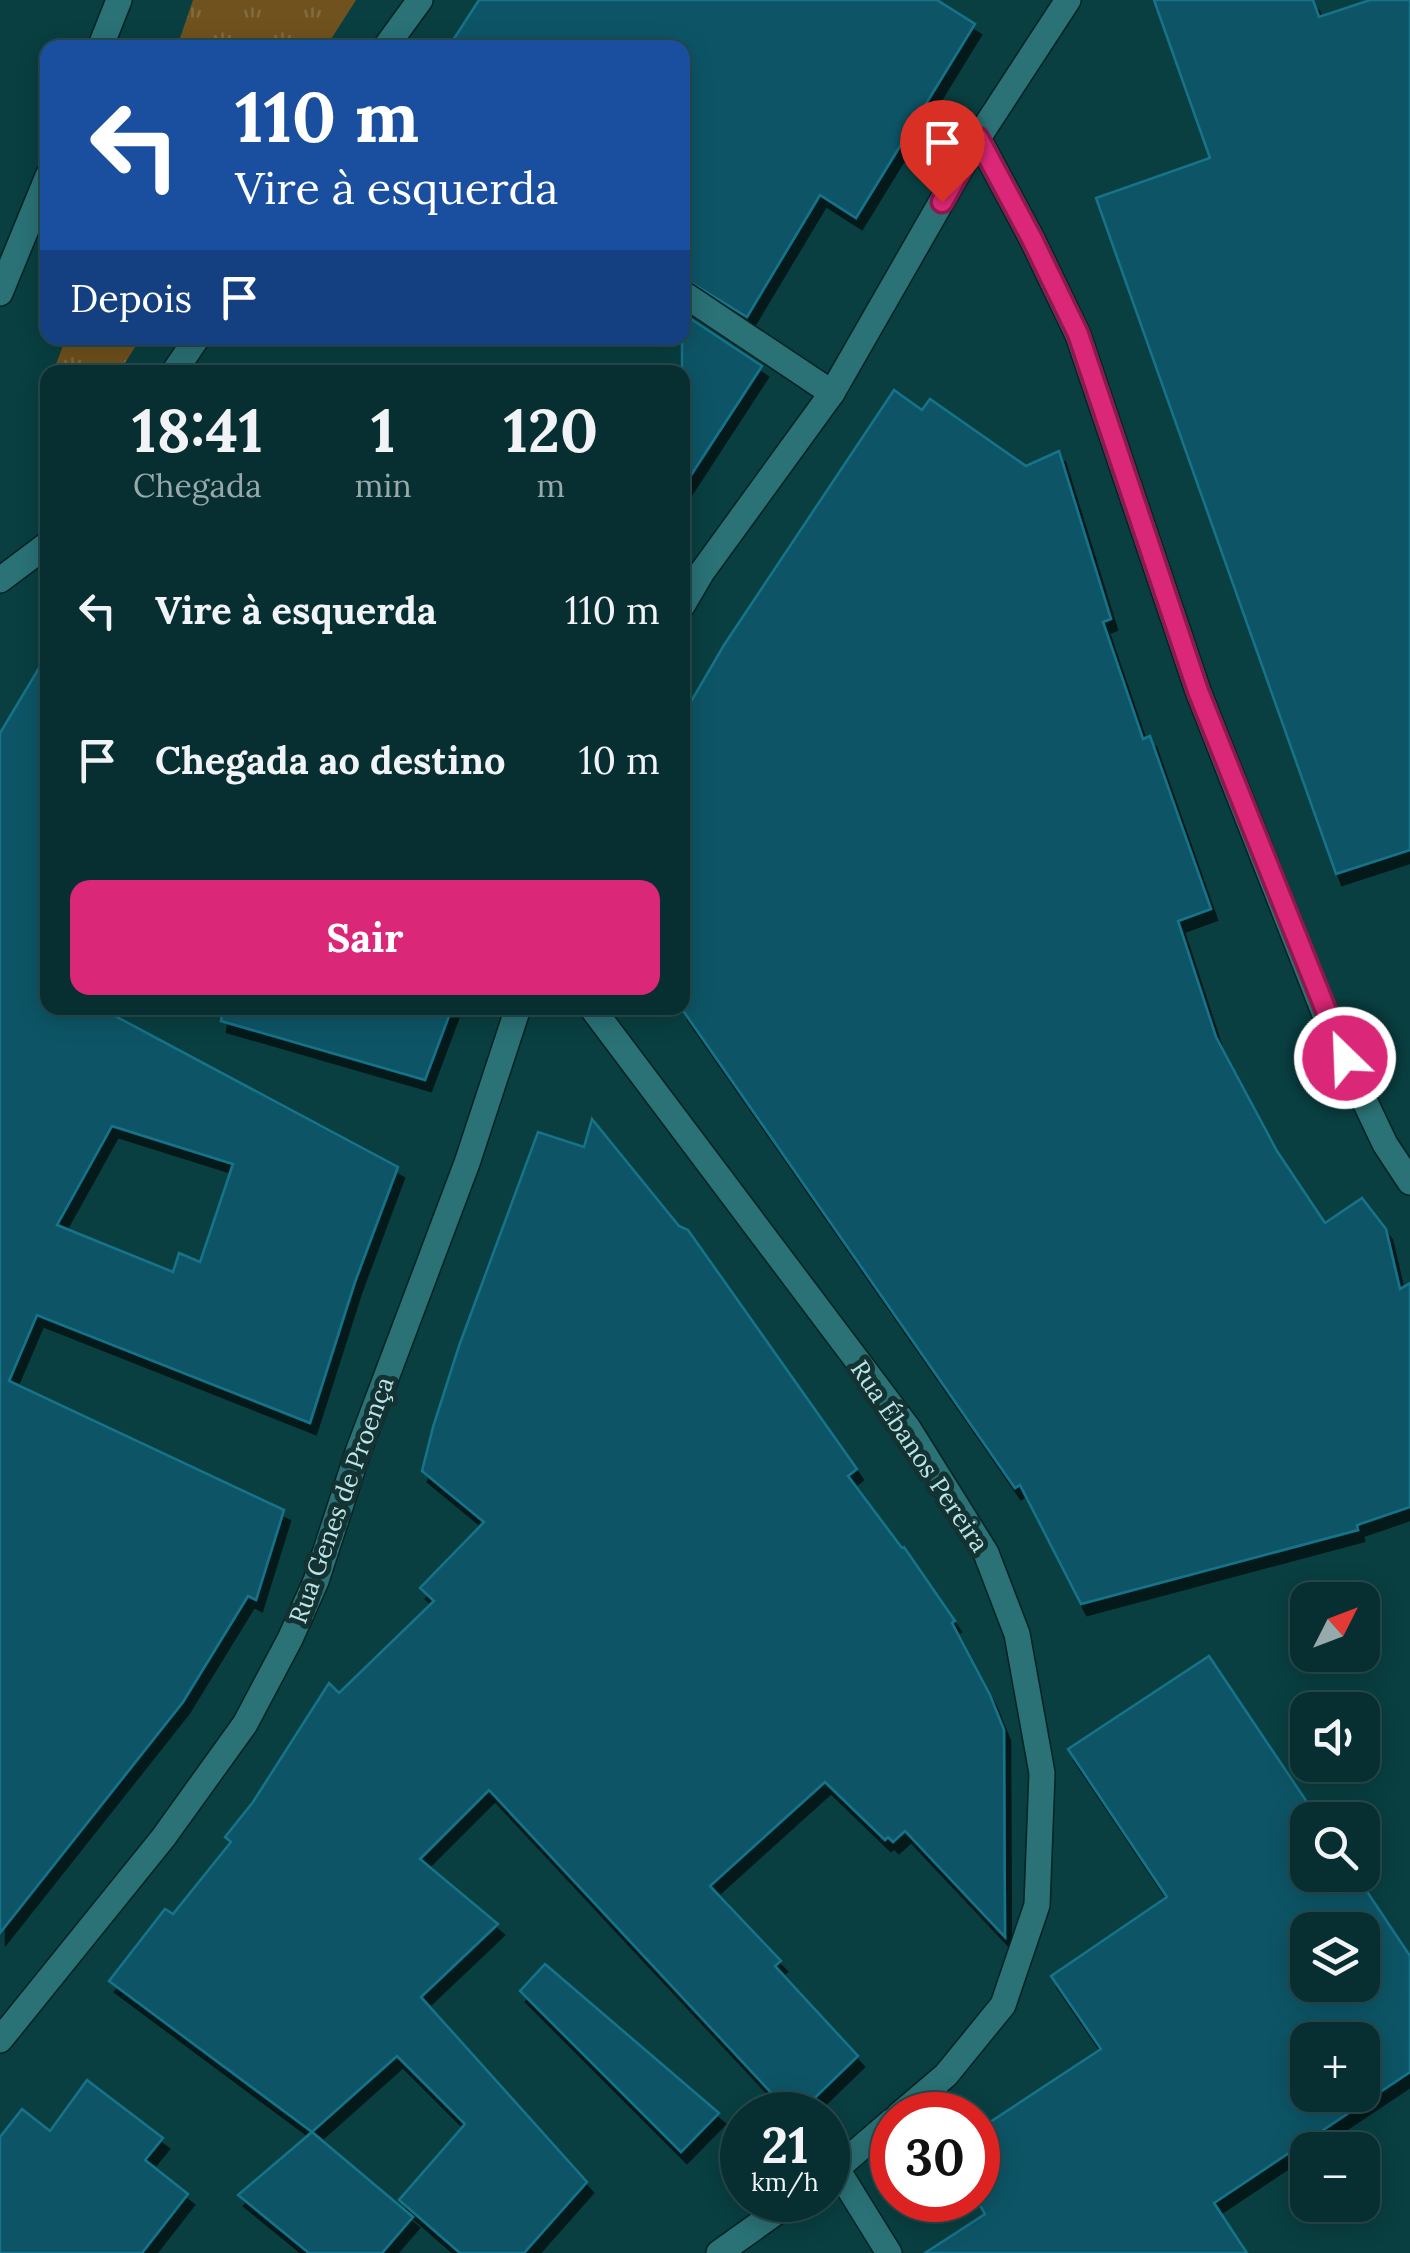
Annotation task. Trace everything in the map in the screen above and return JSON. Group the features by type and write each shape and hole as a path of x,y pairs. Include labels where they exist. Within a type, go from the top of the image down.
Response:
{"street":[{"path":"103,40 119,0"},
{"path":"392,40 420,0"},
{"path":"690,592 832,393 978,138 1068,0"},
{"path":"978,138 1078,334 1198,691 1331,1030 1385,1144 1410,1182"},
{"path":"0,293 40,196"},
{"path":"690,298 832,393"},
{"path":"3,575 40,550"},
{"name":"Rua Genes de Proença","path":"0,2040 164,1838 245,1724 290,1639 316,1581 358,1452 467,1162 516,1015"},
{"name":"Rua Ébanos Pereira","path":"597,1015 908,1428 986,1553 1017,1634 1042,1773 1037,1905 1003,2004 946,2075 926,2092"},
{"path":"850,2157 870,2140"},
{"path":"850,2198 888,2253"},
{"path":"719,2253 763,2222"}],"green space":[{"path":"193,0 356,0 330,40 179,40"},
{"path":"63,345 136,345 124,365 56,365"}],"building":[{"path":"479,0 937,0 975,24 856,218 820,195 747,317 690,282 690,40 453,40"},
{"path":"1154,0 1313,0 1319,17 1370,0 1410,0 1410,850 1336,874 1096,198 1210,158"},
{"path":"690,318 762,366 690,477 690,365 682,365 682,345 690,345"},
{"path":"894,390 922,410 930,399 1026,466 1059,451 1111,619 1103,622 1143,739 1150,736 1211,909 1178,921 1216,1037 1277,1151 1325,1223 1362,1198 1386,1229 1400,1289 1410,1283 1410,1507 1357,1525 1358,1530 1081,1604 1020,1485 1015,1488 686,1015 690,1015 690,703 724,645"},
{"path":"40,666 40,1015 113,1015 398,1167 355,1282 310,1423 37,1315 9,1381 284,1510 256,1600 248,1596 183,1702 0,1933 0,733","holes":["112,1126 233,1164 200,1262 179,1253 173,1272 57,1225"]},
{"path":"222,1015 449,1015 425,1080 221,1021"},
{"path":"592,1119 679,1226 688,1230 857,1469 848,1476 955,1621 952,1623 1004,1730 1005,1937 905,1831 893,1842 888,1837 885,1840 825,1782 710,1886 781,1961 775,1966 858,2056 821,2092 771,2092 489,1790 420,1859 498,1924 421,1997 587,2182 524,2253 460,2253 399,2200 465,2124 397,2056 312,2132 109,1981 165,1909 173,1914 231,1842 225,1837 253,1802 329,1683 339,1693 434,1601 420,1588 484,1522 422,1471 433,1427 538,1132 584,1147"},
{"path":"1209,1656 1307,1802 1290,1802 1290,1892 1367,1892 1410,1956 1410,2072 1380,2092 1380,2022 1290,2022 1290,2112 1350,2112 1320,2132 1290,2132 1290,2152 1214,2203 1247,2253 925,2253 973,2222 1000,2222 1000,2116 1101,2049 1051,1976 1167,1897 1068,1749"},
{"path":"545,1964 719,2113 681,2152 520,1991"},
{"path":"87,2080 163,2138 145,2160 188,2194 142,2253 0,2253 0,2137 22,2109 50,2131"},
{"path":"312,2132 413,2217 382,2253 309,2253 238,2195"}],"route":[{"path":"942,202 978,138 1078,334 1198,691 1345,1058"}]}
